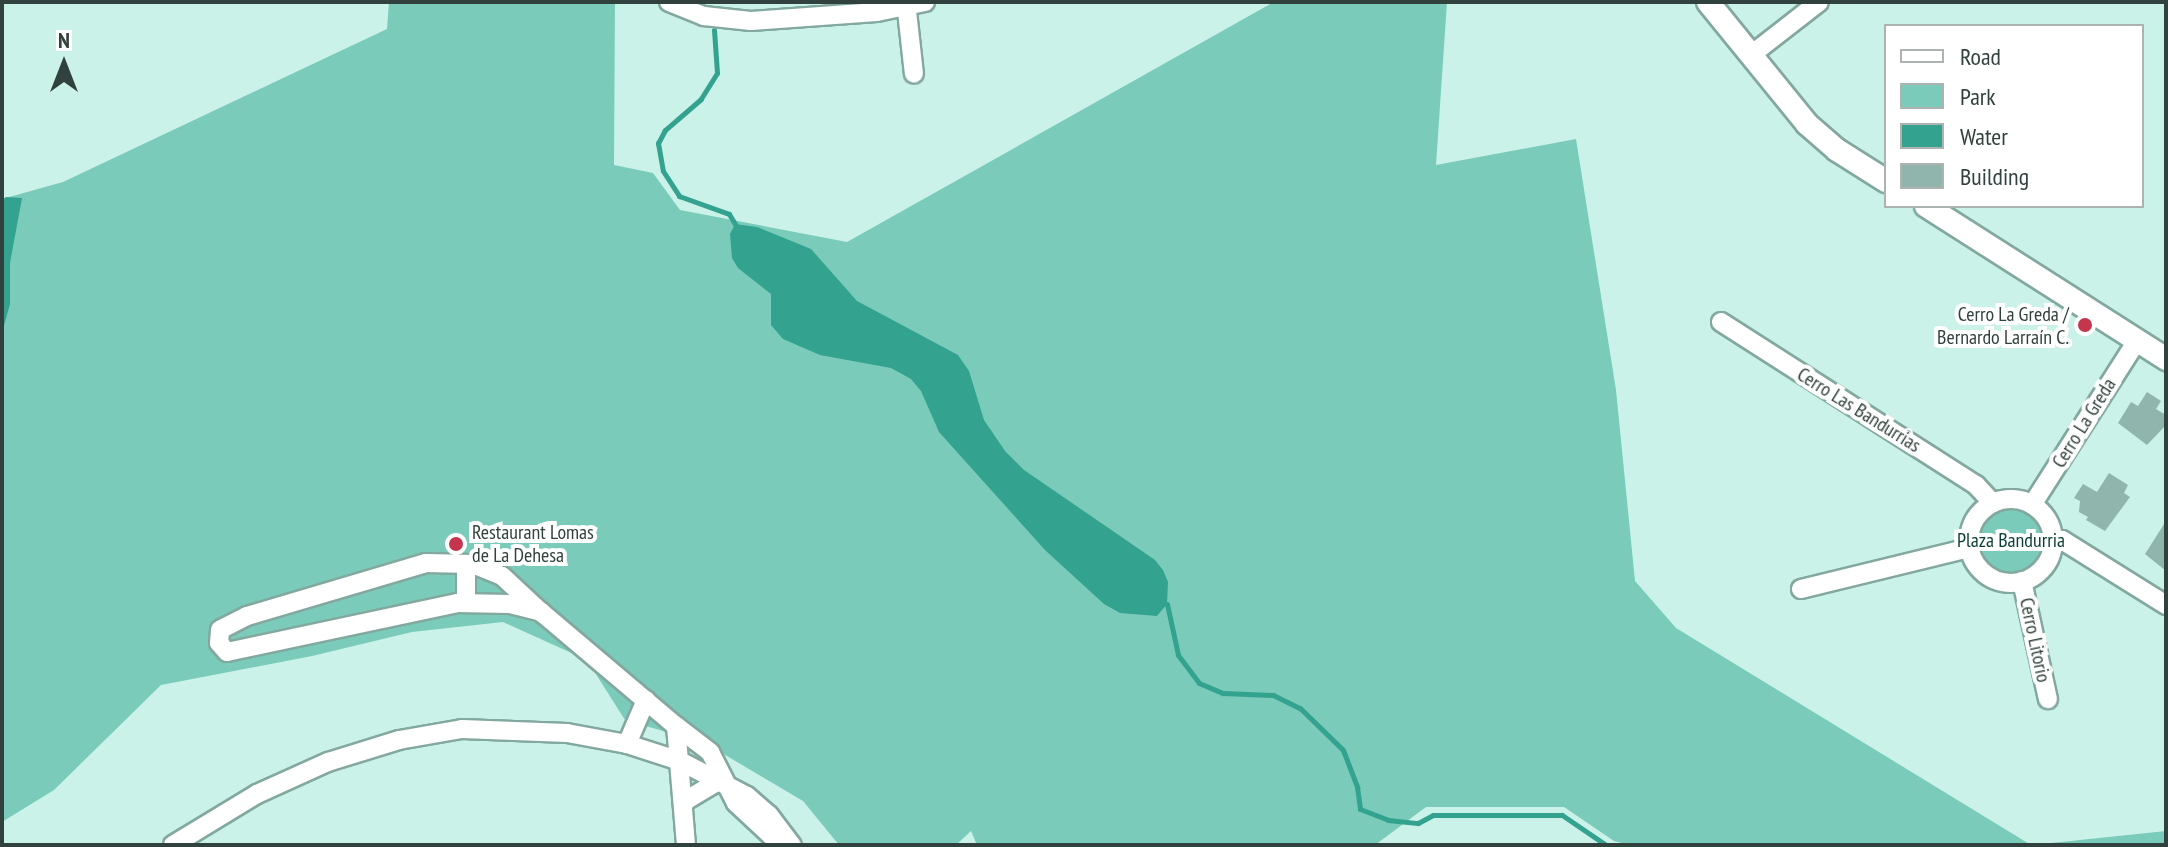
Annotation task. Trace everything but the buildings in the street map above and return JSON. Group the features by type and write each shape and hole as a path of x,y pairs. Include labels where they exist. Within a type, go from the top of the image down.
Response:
{"main road":[{"path":"1708,2 1815,132 1884,180"},
{"path":"1929,208 2166,359"}],"street":[{"path":"669,2 704,16 751,21 913,4 914,74"},
{"path":"1751,55 1819,2"},
{"name":"Cerro Las Bandurrias","path":"1721,322 1976,485 1993,503"},
{"name":"Cerro La Greda","path":"2032,505 2137,341"},
{"path":"2015,499 2032,505 2045,516 2053,539 2045,565 2022,581 1994,580 1974,561 1969,548 1973,522 1993,503 2015,499"},
{"path":"2053,539 2062,540 2166,605"},
{"path":"1801,589 1969,548"},
{"path":"543,614 510,604 466,603 227,652 219,643 220,630 247,616 426,563 466,564 502,576 543,614 710,752 722,785 736,803 781,845"},
{"path":"466,564 466,603"},
{"name":"Cerro Litorio","path":"2022,581 2048,699"},
{"path":"627,744 646,700"},
{"path":"676,726 686,845"},
{"path":"173,845 294,776 363,750 409,737 462,729 567,733 627,744 680,761 747,796 769,815 792,845"},
{"path":"683,807 692,796 722,785"}],"green space":[{"path":"389,2 615,2 614,165 653,173 680,210 847,242 1274,2 1447,2 1436,165 1576,139 1616,390 1635,581 1676,628 2031,845 1629,845 1614,841 1564,807 1426,807 1375,845 977,845 971,831 956,845 839,845 803,801 705,743 625,720 587,660 503,622 412,632 312,656 161,685 54,790 2,822 2,199 63,182 387,29"},
{"name":"Plaza Bandurria","path":"2011,507 2024,509 2039,522 2044,540 2042,553 2029,568 2011,573 1998,571 1983,558 1978,540 1980,527 1993,512"},
{"path":"2166,831 2166,845 2031,845"}],"water":[{"path":"6,197 22,198 10,263 10,304 2,333 2,200"},
{"path":"735,224 757,227 811,249 857,301 958,355 969,371 984,420 1005,451 1024,470 1155,560 1163,570 1168,582 1167,604 1157,616 1120,613 1104,604 1045,550 939,432 921,391 911,379 891,368 820,355 783,339 771,325 771,294 738,268 732,258 730,234"}],"waterway":[{"path":"714,30 717,73 701,99 665,130 658,143 663,171 679,196 729,214 735,224"},
{"path":"1167,604 1178,655 1199,683 1223,693 1273,695 1300,708 1343,750 1357,787 1360,809 1388,820 1418,823 1433,815 1562,815 1606,845"}],"place":[{"name":"Cerro La Greda / Bernardo Larraín C.","path":"2085,325"},
{"name":"Restaurant Lomas de La Dehesa","path":"456,544"}]}
